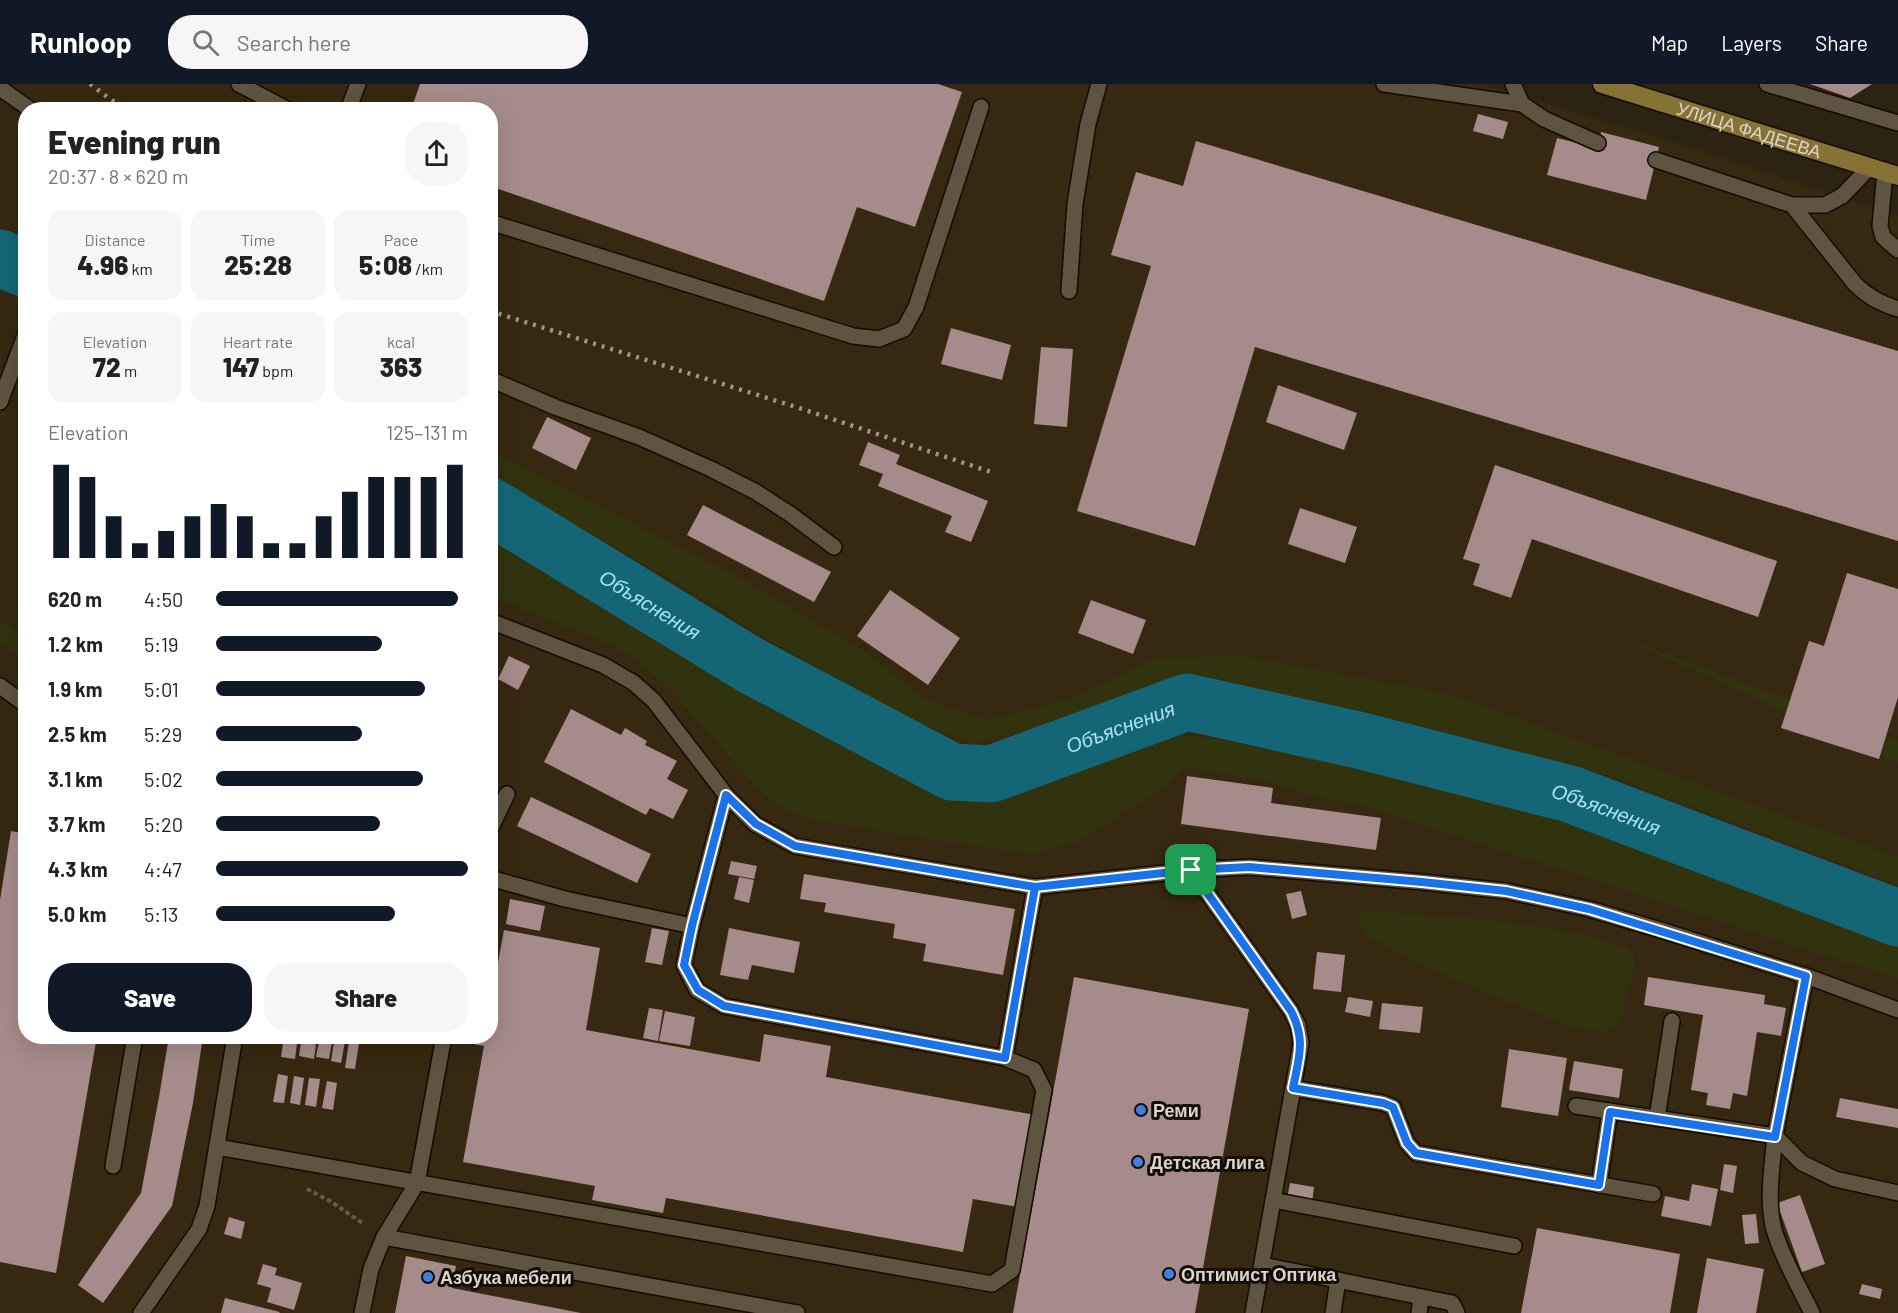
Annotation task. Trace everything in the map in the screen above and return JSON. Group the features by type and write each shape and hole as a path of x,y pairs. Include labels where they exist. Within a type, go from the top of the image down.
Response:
{"main road":[{"name":"УЛИЦА ФАДЕЕВА","path":"1602,84 1884,172"}],"lane":[{"path":"239,84 273,102"},
{"path":"351,102 358,84"},
{"path":"1069,291 1075,204 1088,124 1099,84"},
{"path":"1384,84 1522,104 1544,119 1598,143"},
{"path":"1513,84 1522,104"},
{"path":"1767,84 1898,123"},
{"path":"0,88 20,102"},
{"path":"498,225 853,336 879,339 904,329 916,307 981,107"},
{"path":"1656,160 1792,205 1825,205 1884,172"},
{"path":"1884,172 1880,226 1883,237 1898,250"},
{"path":"1792,205 1861,289 1878,302 1898,309"},
{"path":"0,402 18,354"},
{"path":"498,383 639,437 711,469 756,492 834,547"},
{"path":"498,624 603,665 633,683 654,701 726,795 756,824 795,846 1035,887 1191,870 1249,867 1506,891 1589,909 1806,976 1898,1010"},
{"path":"0,686 18,699"},
{"path":"498,813 507,794"},
{"path":"217,1147 992,1284 1012,1270 1044,1090 1034,1070 1005,1058 724,1006 698,990 684,965 726,795"},
{"path":"1191,870 1291,1011 1298,1025 1301,1043 1253,1313"},
{"path":"498,880 565,899 692,926"},
{"path":"1005,1058 1035,887"},
{"path":"1806,976 1775,1137 1770,1191 1774,1231 1812,1313"},
{"path":"1657,1118 1672,1021"},
{"path":"112,1166 134,1044"},
{"path":"141,1313 199,1229 207,1206 234,1044"},
{"path":"362,1313 371,1269 384,1237 417,1184 443,1044"},
{"path":"1293,1088 1383,1103 1393,1107 1407,1143 1416,1153 1653,1194"},
{"path":"1576,1106 1775,1137 1802,1163 1835,1179 1898,1193"},
{"path":"1599,1185 1610,1112"},
{"path":"1273,1200 1514,1246"},
{"path":"384,1237 796,1313"},
{"path":"1262,1265 1452,1303 1457,1313"},
{"path":"1333,1313 1338,1280"},
{"path":"1419,1313 1421,1297"}],"path":[{"path":"300,1185 330,1201 384,1237"}],"shaded area":[{"path":"0,84 1482,84 1681,144 1898,216 1898,1313 0,1313"},
{"path":"498,454 749,583 863,650 929,701 986,720 1075,697 1154,658 1245,656 1454,695 1898,857 1898,885 1607,775 1183,678 1079,717 972,744 911,719 761,636 709,602 498,480"},
{"path":"498,535 723,680 938,794 982,799 1170,735 1197,736 1337,760 1572,819 1898,946 1898,979 1357,804 1306,795 1287,786 1190,768 1181,772 1169,785 1080,841 1033,855 810,820 776,805 750,780 670,690 645,667 616,647 498,600"},
{"path":"0,621 18,630 18,653 0,644"},
{"path":"1611,633 1898,740 1898,763"},
{"path":"1364,910 1499,921 1577,933 1626,947 1634,956 1634,968 1621,1021 1607,1032 1572,1028 1419,965 1367,936 1357,919"}],"building":[{"path":"420,84 938,84 962,92 915,227 857,207 824,301 498,189 498,102 414,102"},
{"path":"1810,84 1872,84 1850,98"},
{"path":"1478,114 1508,122 1503,139 1473,131"},
{"path":"1601,132 1659,147 1646,200 1547,175 1557,138 1597,148"},
{"path":"1196,141 1898,351 1898,541 1255,347 1195,546 1077,511 1151,266 1111,255 1136,172 1183,186"},
{"path":"951,328 1011,345 1002,380 941,364"},
{"path":"1041,347 1073,349 1067,427 1034,424"},
{"path":"1278,385 1357,413 1344,450 1266,422"},
{"path":"547,417 591,438 576,470 532,448"},
{"path":"868,442 900,455 896,464 988,501 971,542 945,532 952,516 878,486 883,474 859,465"},
{"path":"1495,465 1777,561 1758,617 1532,539 1511,598 1473,585 1480,564 1463,559"},
{"path":"703,505 831,572 814,602 687,535"},
{"path":"1300,508 1357,527 1345,563 1288,544"},
{"path":"1847,573 1898,589 1898,697 1879,759 1781,728 1809,641 1824,646"},
{"path":"890,590 960,638 928,685 857,636"},
{"path":"1091,600 1146,620 1133,654 1078,633"},
{"path":"509,656 530,666 518,690 498,679"},
{"path":"571,709 621,735 625,728 647,741 645,745 677,761 667,779 688,790 673,819 650,808 646,815 544,762"},
{"path":"1187,776 1273,788 1271,803 1381,818 1376,850 1181,824"},
{"path":"531,797 651,854 637,883 517,826"},
{"path":"11,831 18,832 18,1044 96,1044 56,1273 0,1262 0,900"},
{"path":"731,861 757,866 754,879 728,874"},
{"path":"804,874 1015,909 1003,975 923,961 926,944 893,938 895,924 824,912 826,903 800,899"},
{"path":"739,877 754,880 749,903 734,899"},
{"path":"1301,891 1307,915 1292,919 1286,894"},
{"path":"510,899 545,906 540,931 506,924"},
{"path":"652,928 669,931 662,965 645,962"},
{"path":"729,928 800,942 794,973 752,965 748,980 720,975"},
{"path":"504,930 600,948 586,1030 760,1062 764,1034 831,1046 826,1077 1035,1115 1018,1207 973,1199 963,1252 666,1198 663,1213 592,1200 595,1186 463,1162 484,1046 474,1044 498,1044 498,962"},
{"path":"1317,952 1345,955 1341,992 1313,989"},
{"name":"Реми","path":"1074,977 1249,1009 1195,1313 1013,1313"},
{"path":"1648,977 1765,995 1764,1004 1786,1008 1781,1036 1757,1032 1747,1096 1733,1093 1730,1109 1706,1105 1708,1093 1691,1090 1703,1015 1644,1005"},
{"path":"1348,997 1373,1001 1370,1017 1345,1012"},
{"path":"1382,1003 1423,1007 1420,1033 1379,1029"},
{"path":"649,1008 663,1010 658,1041 643,1038"},
{"path":"665,1011 695,1017 690,1046 659,1041"},
{"path":"168,1044 202,1044 193,1103 172,1206 103,1303 78,1285 141,1193"},
{"path":"283,1044 297,1044 295,1059 281,1057"},
{"path":"301,1044 316,1044 314,1059 299,1056"},
{"path":"318,1044 332,1044 329,1059 316,1057"},
{"path":"334,1044 345,1044 341,1063 331,1061"},
{"path":"349,1044 359,1044 355,1069 345,1068"},
{"path":"1509,1049 1567,1058 1558,1116 1501,1107"},
{"path":"1574,1061 1623,1069 1619,1098 1569,1090"},
{"path":"278,1074 288,1076 284,1103 273,1102"},
{"path":"294,1076 304,1078 300,1105 290,1103"},
{"path":"309,1078 320,1079 316,1107 305,1105"},
{"path":"327,1081 337,1083 333,1110 322,1108"},
{"path":"1840,1098 1898,1109 1898,1128 1836,1117"},
{"path":"1724,1164 1737,1166 1733,1193 1720,1190"},
{"path":"1290,1183 1314,1187 1312,1203 1287,1199"},
{"path":"1692,1184 1718,1189 1711,1226 1661,1216 1665,1196 1689,1201"},
{"path":"1800,1195 1825,1264 1802,1272 1777,1203"},
{"path":"1756,1214 1759,1243 1745,1244 1742,1215"},
{"path":"229,1217 245,1222 241,1239 224,1234"},
{"path":"1537,1228 1680,1254 1670,1313 1521,1313"},
{"name":"Азбука мебели","path":"406,1256 456,1266 452,1288 581,1313 395,1313"},
{"path":"1707,1258 1764,1269 1756,1313 1697,1313"},
{"path":"263,1264 277,1268 275,1275 302,1283 294,1310 267,1302 271,1288 257,1284"},
{"path":"1862,1284 1882,1289 1880,1299 1859,1294"},
{"path":"225,1298 280,1312 221,1313"}],"waterway":[{"name":"Объяснения","path":"0,258 18,266"},
{"name":"Объяснения","path":"498,511 750,665 952,772 991,774 1187,702 1358,740 1570,794 1898,918"}],"railway":[{"path":"90,84 114,102"},
{"path":"498,314 796,407 994,473"}],"place":[{"name":"Реми","path":"1141,1110"},
{"name":"Детская лига","path":"1138,1162"},
{"name":"Оптимист Оптика","path":"1169,1274"},
{"name":"Азбука мебели","path":"428,1277"}],"route":[{"path":"1191,870 1035,887 1005,1058 724,1006 698,990 684,965 726,795 756,824 795,846 1035,887 1113,879 1191,870 1249,867 1506,891 1589,909 1806,976 1775,1137 1610,1112 1599,1185 1416,1153 1407,1143 1393,1107 1383,1103 1293,1088 1301,1043 1298,1025 1291,1011 1191,870"}]}
